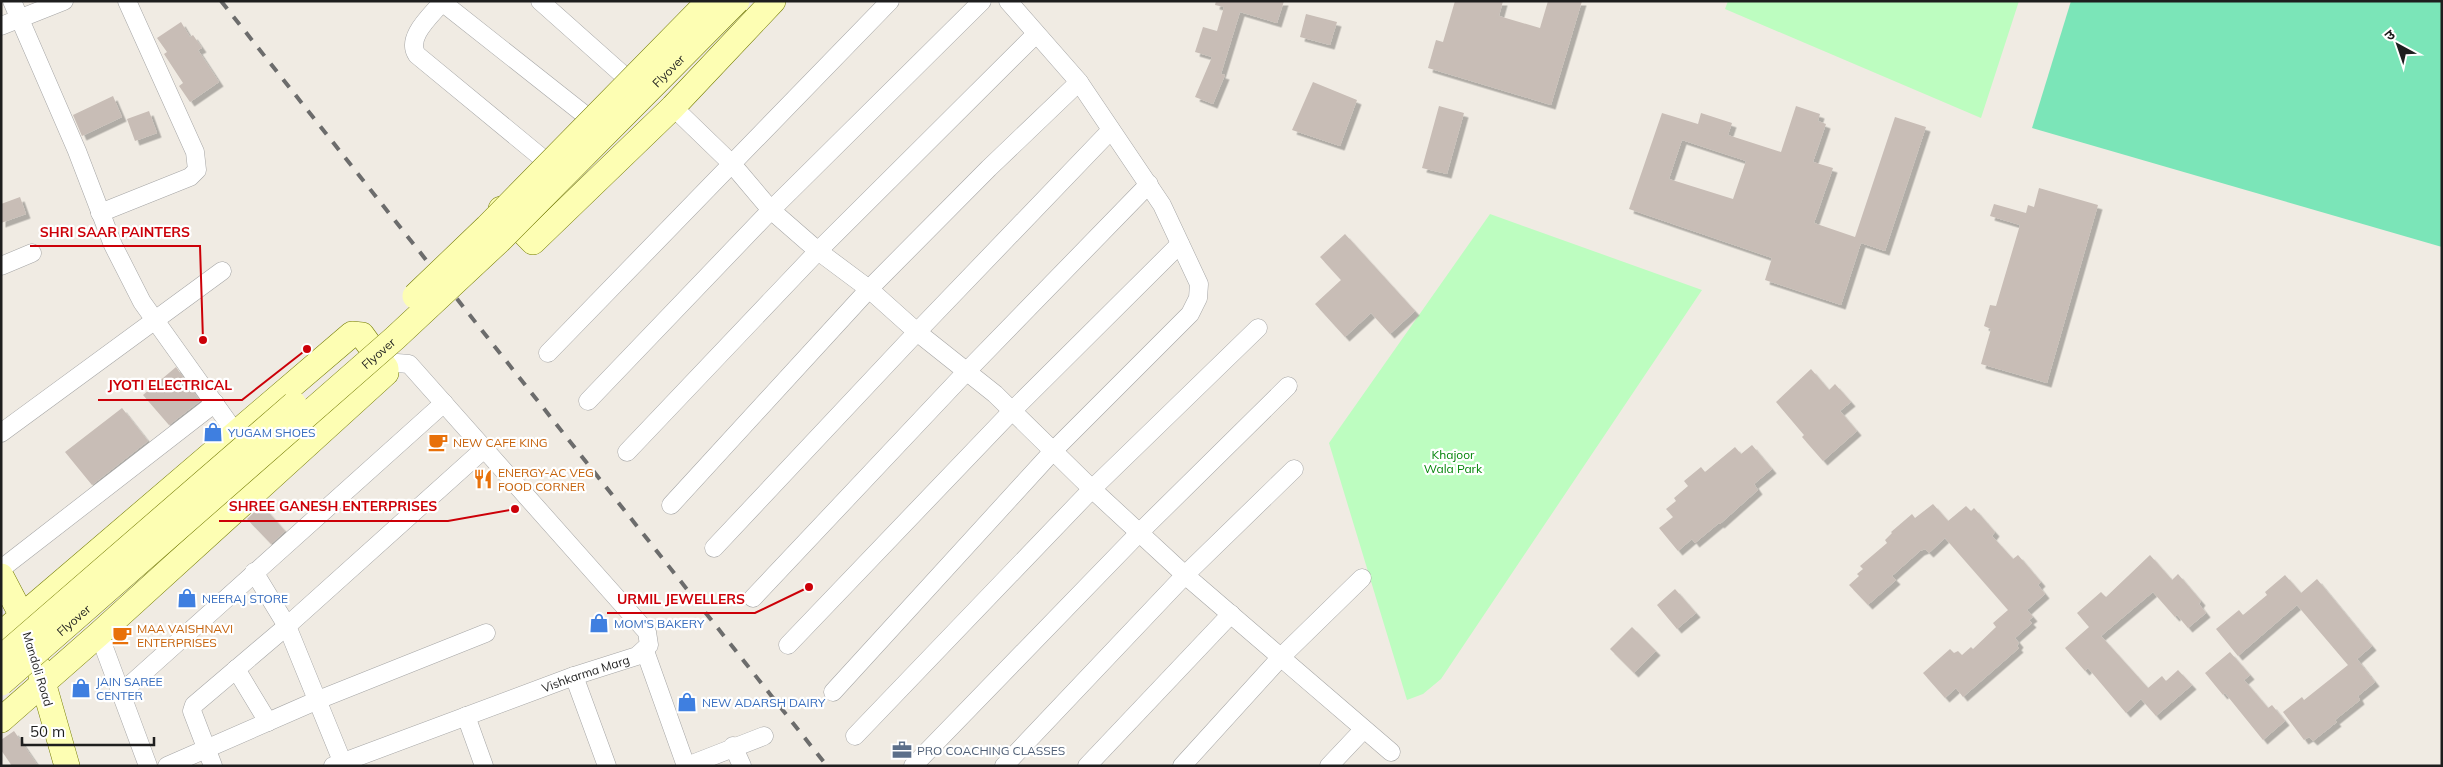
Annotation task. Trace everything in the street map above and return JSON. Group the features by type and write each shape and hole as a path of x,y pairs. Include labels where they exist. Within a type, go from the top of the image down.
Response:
{"street":[{"path":"12,1 77,150 113,245 154,320 237,435"},
{"path":"1,26 64,1"},
{"path":"100,213 190,177 197,170 195,152 127,1"},
{"path":"540,1 622,74"},
{"path":"691,1 585,115 497,205 533,242 672,107 774,1"},
{"name":"Flyover","path":"1,658 384,326 487,227 709,1"},
{"path":"720,1 581,155 744,1"},
{"name":"Flyover","path":"1,684 402,332 498,241 737,1"},
{"path":"548,354 890,1"},
{"path":"588,401 771,210 982,1"},
{"path":"833,692 1054,450 1190,314 1198,298 1199,284 1162,205 1079,82 1008,1"},
{"path":"542,158 417,55 414,50 414,41 419,30 442,2 585,115"},
{"path":"627,452 818,251 1036,34"},
{"path":"670,505 869,289 989,168 1079,82"},
{"path":"672,107 732,164 771,210 818,251 869,289 916,332 967,371 1013,410 1092,489 1185,575 1391,752"},
{"path":"714,548 916,332 1111,130"},
{"path":"753,598 967,371 1148,184"},
{"path":"788,645 1013,410 1180,244"},
{"path":"1,266 32,253"},
{"path":"1,433 222,271"},
{"path":"855,736 1092,489 1258,328"},
{"path":"1,634 237,435 352,334 362,336 386,368 386,373 102,631 1,720"},
{"name":"Vishkarma Marg","path":"340,764 574,676 637,656 645,651 650,644 647,632 409,364 397,364 386,368"},
{"path":"913,766 1139,532 1288,386"},
{"path":"1,569 215,403"},
{"path":"121,693 444,403"},
{"path":"61,584 89,587 94,584 269,445 122,586 109,608 102,631 121,693 148,766"},
{"path":"212,766 192,708 197,701 287,626 484,449"},
{"path":"1004,766 1185,575 1294,469"},
{"path":"254,572 287,626 318,700 340,764"},
{"name":"Mandoli Road","path":"1,576 22,616 67,766"},
{"path":"1182,766 1281,657 1362,578"},
{"path":"1087,766 1231,614"},
{"path":"167,766 318,700 486,633"},
{"path":"645,651 687,766 733,746 764,736"},
{"path":"236,670 268,722"},
{"path":"574,676 607,766"},
{"path":"466,716 484,766"},
{"path":"1329,766 1364,730"},
{"path":"733,746 742,766"}],"green space":[{"path":"1728,1 2019,1 1981,118 1725,9"},
{"path":"2071,1 2442,1 2442,247 2032,128"},
{"name":"Khajoor Wala Park","path":"1490,214 1702,290 1441,679 1423,694 1407,700 1329,443"}],"building":[{"path":"1216,1 1284,1 1277,23 1240,12 1221,74 1225,75 1213,104 1195,97 1212,57 1195,52 1203,27 1217,31 1224,7 1215,5"},
{"path":"1455,1 1503,1 1499,16 1540,28 1548,1 1582,1 1551,105 1428,68 1436,40 1443,42"},
{"path":"1306,14 1337,22 1330,45 1300,37"},
{"path":"181,22 190,37 193,35 202,48 198,50 219,82 190,102 179,86 183,83 164,54 167,52 157,38"},
{"path":"1313,82 1357,100 1340,146 1292,130"},
{"path":"113,96 122,117 82,136 73,115"},
{"path":"1439,106 1464,113 1447,174 1422,168"},
{"path":"1796,106 1820,114 1818,121 1826,124 1813,162 1833,168 1814,223 1855,237 1895,117 1926,127 1885,251 1861,243 1841,305 1765,280 1772,258 1629,209 1662,113 1698,124 1701,113 1732,123 1728,135 1781,152","holes":["1682,140 1746,161 1733,199 1669,179"]},
{"path":"149,111 157,133 135,141 127,119"},
{"path":"2039,188 2098,205 2047,383 1981,364 1991,329 1984,326 1990,305 1996,306 2020,225 1990,216 1994,204 2026,213 2028,205 2034,207"},
{"path":"20,197 26,214 1,223 1,204"},
{"path":"1345,234 1415,311 1390,334 1371,313 1345,337 1315,304 1341,280 1320,257"},
{"path":"176,367 200,401 169,425 143,395"},
{"path":"1811,369 1829,390 1835,384 1851,402 1840,411 1857,431 1823,461 1776,402"},
{"path":"122,408 148,441 92,485 65,452"},
{"path":"1752,445 1772,469 1754,484 1758,490 1720,524 1695,543 1692,539 1678,551 1659,528 1673,517 1666,509 1676,501 1674,498 1688,486 1684,481 1701,467 1705,472 1735,447 1741,454"},
{"path":"1933,504 1948,521 1966,506 1971,511 1974,508 1995,532 1992,536 2013,559 2018,555 2041,582 2038,585 2045,594 2027,610 2033,617 2029,620 2032,623 2015,638 2019,643 2017,646 2019,648 1963,697 1956,688 1945,698 1923,673 1950,649 1954,653 1958,651 1962,655 1971,647 1973,649 1996,627 1993,623 2008,610 1945,538 1929,553 1925,549 1920,551 1892,576 1896,580 1868,605 1849,585 1859,576 1857,574 1863,569 1860,566 1887,543 1885,540 1891,532 1912,514 1915,518"},
{"path":"262,505 285,531 271,544 247,519"},
{"path":"2150,555 2172,580 2178,574 2201,601 2199,604 2206,613 2188,628 2177,615 2175,617 2153,592 2101,636 2148,688 2162,676 2166,681 2178,670 2192,685 2156,716 2141,699 2126,713 2088,668 2085,671 2065,648 2089,627 2077,613 2101,592 2106,597"},
{"path":"2285,575 2301,593 2317,579 2372,646 2357,659 2375,682 2358,696 2360,700 2335,720 2337,722 2313,741 2309,737 2304,740 2283,712 2302,697 2304,700 2348,665 2297,605 2238,656 2216,629 2239,610 2243,615 2267,595 2265,592"},
{"path":"1675,589 1696,613 1677,629 1657,605"},
{"path":"1632,627 1656,651 1634,673 1610,649"},
{"path":"2230,652 2250,675 2244,680 2268,708 2272,705 2285,721 2263,740 2225,693 2223,695 2205,673"},
{"path":"14,731 38,766 12,766 1,750 1,740"}],"railway":[{"path":"221,1 827,766"}],"place":[{"name":"SHRI SAAR PAINTERS","path":"203,340"},
{"name":"JYOTI ELECTRICAL","path":"307,349"},
{"name":"YUGAM SHOES","path":"213,432"},
{"name":"NEW CAFE KING","path":"438,442"},
{"name":"ENERGY-AC VEG FOOD CORNER","path":"483,479"},
{"name":"SHREE GANESH ENTERPRISES","path":"515,509"},
{"name":"URMIL JEWELLERS","path":"809,587"},
{"name":"NEERAJ STORE","path":"187,598"},
{"name":"MOM'S BAKERY","path":"599,623"},
{"name":"MAA VAISHNAVI ENTERPRISES","path":"122,635"},
{"name":"JAIN SAREE CENTER","path":"81,688"},
{"name":"NEW ADARSH DAIRY","path":"687,702"},
{"name":"PRO COACHING CLASSES","path":"902,750"}]}
